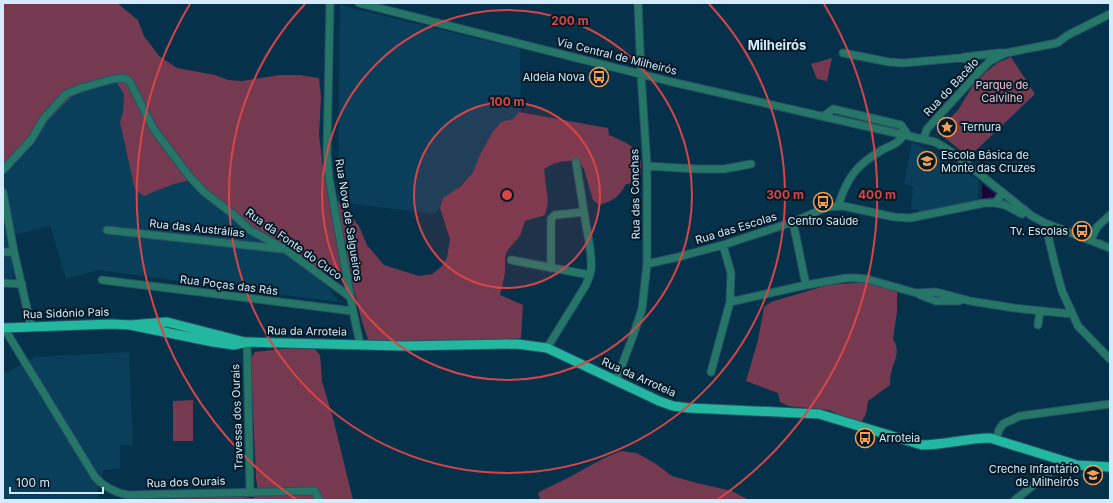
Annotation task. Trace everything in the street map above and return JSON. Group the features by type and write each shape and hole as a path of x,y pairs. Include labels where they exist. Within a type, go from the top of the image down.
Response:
{"main road":[{"name":"Rua Sidónio Pais","path":"4,328 112,324 130,325"},
{"name":"Rua da Arroteia","path":"130,325 212,342 234,345 247,342 403,346 517,344 547,348 659,401 673,406 819,414 922,445 975,438 990,438 1077,465 1110,467"}],"street":[{"name":"Rua Nova de Salgueiros","path":"330,3 329,178 350,297 360,344"},
{"name":"Via Central de Milheirós","path":"359,3 640,74 824,116 833,109 901,125 906,134 924,138 944,146 1003,193"},
{"name":"Rua das Conchas","path":"616,381 634,336 642,310 647,264 647,166 640,74 638,3"},
{"name":"Rua do Bacêlo","path":"924,138 927,129 990,61 1006,53 1057,43 1068,35 1110,14"},
{"path":"843,53 889,62 916,63 1006,53"},
{"path":"980,55 986,65"},
{"path":"960,58 969,59 975,64 979,72"},
{"name":"Rua da Fonte do Cuco","path":"3,170 31,140 44,118 66,94 113,79 125,78 130,82 153,128 194,182 204,192 234,215 250,230 285,249 350,297"},
{"path":"838,206 844,187 853,173 864,161 883,149 901,141 906,134"},
{"path":"547,348 586,285 591,270 590,252 576,162"},
{"path":"647,166 724,169 751,164"},
{"path":"3,192 14,252 31,326"},
{"path":"996,203 1003,193"},
{"name":"Rua das Escolas","path":"1003,193 1045,223 1110,248"},
{"name":"Rua das Escolas","path":"647,264 724,245 793,222 827,207 838,206 894,218 910,218 984,203 1005,205 1022,214 1025,210"},
{"path":"551,268 551,219 555,215 584,212"},
{"path":"1091,240 1097,227 1110,215"},
{"path":"793,222 806,285"},
{"path":"1045,223 1054,265 1062,292 1072,314 1078,326 1110,359"},
{"name":"Rua das Austrálias","path":"107,230 285,249"},
{"path":"711,372 730,302 731,273 724,245"},
{"path":"3,252 14,252"},
{"path":"511,260 590,275"},
{"path":"730,302 806,285 846,278 856,278 867,279 916,293 936,292 970,301 1014,308 1072,314"},
{"name":"Rua Poças das Rás","path":"102,280 353,311"},
{"path":"3,283 22,284"},
{"path":"1038,325 1040,311"},
{"name":"Rua dos Ourais","path":"4,328 95,477 112,491 129,495 315,490 319,500"},
{"name":"Travessa dos Ourais","path":"247,342 250,491"},
{"path":"996,439 1003,424 1020,416 1110,404"},
{"path":"1015,500 1065,462"}],"shaded area":[{"path":"340,5 520,49 521,119 434,214 338,202"},
{"path":"121,74 187,182 311,264 339,302 98,270 66,279 50,226 13,235 13,278 3,278 3,164 70,89"},
{"name":"Escola Básica de Monte das Cruzes","path":"912,142 979,180 978,201 918,213 918,209 911,209 913,186 904,184"},
{"path":"982,184 995,194 996,197 982,199"},
{"path":"129,352 133,445 120,445 120,469 103,470 98,488 99,500 3,500 3,372 7,372 34,357"}],"green space":[{"path":"3,3 117,3 138,20 144,36 159,56 177,68 215,75 228,80 242,81 280,75 299,75 319,78 321,97 319,135 324,176 330,196 341,204 359,226 367,245 384,265 419,276 432,274 441,267 447,258 450,239 440,208 443,198 461,186 473,172 492,133 501,122 513,119 519,112 608,128 609,135 626,143 637,151 641,164 639,182 626,184 615,198 599,205 593,200 584,169 578,161 560,162 544,169 548,202 545,215 525,221 520,236 507,251 505,258 505,273 500,295 523,305 521,338 464,342 369,342 362,322 352,282 345,275 331,274 315,269 228,212 193,180 174,184 144,196 135,190 120,122 123,112 124,94 117,83 111,81 84,89 71,97 7,161 3,163"},
{"name":"Parque de Calvilhe","path":"1011,57 1035,94 969,157 938,131 958,110 972,87 985,73 997,63"},
{"path":"832,58 827,81 817,79 811,64"},
{"path":"871,282 897,291 897,312 893,339 897,352 891,374 890,385 868,401 866,414 860,424 829,410 788,406 780,402 778,393 746,381 758,340 764,307 771,302 828,285"},
{"path":"290,348 314,348 320,355 322,381 333,418 353,500 112,500 191,498 223,495 253,498 258,492 252,390 249,368 252,356 255,352"},
{"path":"193,400 193,441 173,441 173,401"},
{"path":"621,451 637,453 656,464 672,476 732,491 749,500 540,500 538,493"}],"place":[{"name":"Aldeia Nova","path":"599,77"},
{"name":"Ternura","path":"947,127"},
{"name":"Escola Básica de Monte das Cruzes","path":"927,161"},
{"name":"Centro Saúde","path":"823,202"},
{"name":"Tv. Escolas","path":"1082,231"},
{"name":"Arroteia","path":"865,438"},
{"name":"Creche Infantário de Milheirós","path":"1093,475"}],"district":[{"name":"Milheirós","path":"777,45"}]}
